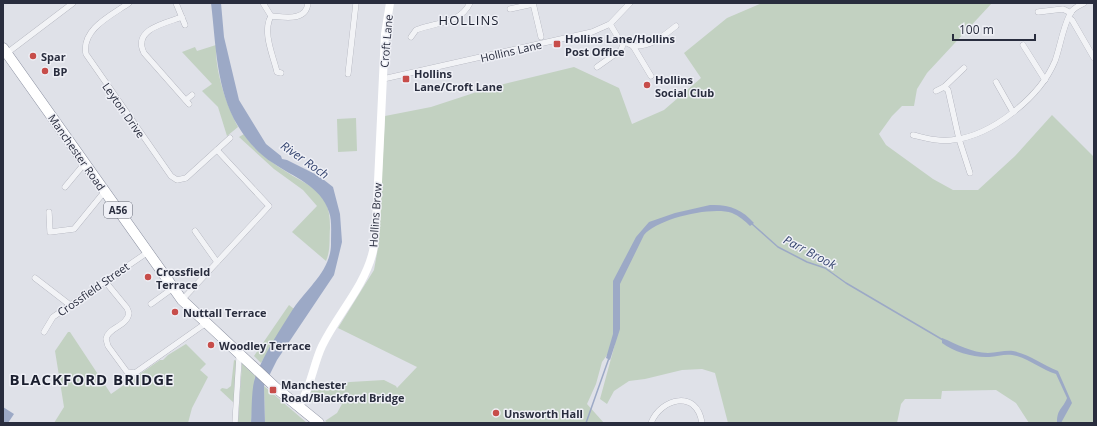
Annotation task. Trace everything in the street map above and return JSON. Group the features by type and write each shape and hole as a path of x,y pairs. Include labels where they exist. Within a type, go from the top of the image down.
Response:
{"highway":[{"name":"Manchester Road","path":"5,51 182,300 245,357"},
{"name":"A56","path":"245,357 276,388 319,423"}],"street":[{"path":"5,51 73,3"},
{"name":"Leyton Drive","path":"129,3 89,35 85,46 87,57 173,178 181,180 186,178 230,138"},
{"path":"176,3 185,25"},
{"path":"263,3 271,16"},
{"path":"271,16 301,16 305,12 308,3"},
{"path":"348,74 356,3"},
{"name":"Croft Lane","path":"383,79 390,3"},
{"path":"411,37 416,30 448,21 461,15 470,3"},
{"path":"510,9 533,3 541,37"},
{"name":"Hollins Lane","path":"383,79 583,35 601,29 610,24 630,3"},
{"path":"1062,3 1063,9 1070,16 1094,58"},
{"path":"913,135 941,141 959,139 986,128 1014,112 1045,80 1055,61 1070,16 1084,3"},
{"path":"1038,12 1063,9"},
{"path":"271,16 268,21 267,32 277,72 281,72"},
{"path":"182,17 148,31 142,38 141,44 144,53 187,102 192,95"},
{"path":"610,24 619,39 632,46 643,47 651,44 676,26"},
{"path":"597,67 621,50 624,42"},
{"path":"1023,45 1045,80"},
{"path":"632,46 651,76"},
{"path":"936,91 944,87 964,68"},
{"name":"Hollins Brow","path":"299,406 305,397 322,344 365,274 373,254 376,224 383,79"},
{"path":"996,82 1014,112"},
{"path":"944,87 948,90 959,139 970,173"},
{"path":"182,300 269,206 217,150"},
{"path":"65,187 85,163"},
{"path":"49,212 50,232 74,229 105,191"},
{"path":"195,231 217,262"},
{"name":"Crossfield Street","path":"44,332 53,317 104,280 148,252"},
{"path":"35,278 70,305"},
{"path":"104,280 127,308 129,313 125,322 109,334 106,340 108,346 125,371 130,374 136,373 206,323"},
{"path":"151,304 173,288"},
{"path":"235,423 239,358 245,357"},
{"path":"650,423 660,409 673,402 680,401 689,402 696,407 702,423"}],"green space":[{"path":"762,3 992,3 927,73 917,89 914,106 902,106 892,116 879,134 886,145 933,179 953,190 978,190 1015,156 1052,115 1094,157 1094,423 1029,423 1016,403 996,390 942,391 941,399 905,399 901,404 897,423 728,423 715,373 702,369 682,370 645,379 629,381 614,391 607,404 600,399 615,344 602,362 596,384 587,404 604,423 328,423 325,421 337,413 342,404 325,399 308,403 312,388 350,382 384,380 397,388 417,367 338,328 374,270 378,248 385,116 431,107 492,87 574,67 619,88 632,124 664,110 701,78 684,53 727,18"},
{"path":"216,45 219,76 229,108 238,127 227,136 218,107 202,91 212,84 182,52 195,47 197,51"},
{"path":"356,118 357,151 338,152 337,119"},
{"path":"244,134 254,147 272,163 304,182 324,199 330,224 329,248 326,261 292,232 317,206 303,190 274,169 239,137"},
{"path":"289,305 294,309 261,363 254,356"},
{"path":"68,332 70,332 111,394 186,344 206,364 200,370 208,377 192,408 188,423 54,423 64,407 55,351"},
{"path":"234,360 237,361 234,403 220,390 222,388 227,389 231,386"},
{"path":"242,363 255,376 251,423 238,423"},
{"path":"264,386 307,423 265,423"}],"water":[{"path":"211,3 221,3 224,37 239,100 266,144 281,156 282,159 319,176 333,187 340,214 342,242 334,275 277,360 264,386 265,423 251,423 254,380 263,358 293,309 323,270 330,252 331,219 325,203 320,195 306,183 263,156 249,142 238,126 225,97 221,82"},
{"path":"710,205 723,205 734,208 745,214 754,223 750,226 732,213 711,211 685,215 672,219 651,229 644,235 620,284 620,329 610,360 606,358 613,334 613,281 636,237 649,222 675,213"},
{"path":"942,338 976,352 1019,352 1058,371 1072,403 1061,423 1057,423 1058,414 1067,398 1056,374 1013,355 983,357 965,354 942,343"},
{"path":"3,407 14,414 8,423 3,423"}],"waterway":[{"name":"Parr Brook","path":"751,223 778,247 807,262 825,268 846,283 943,340"},
{"name":"Parr Brook","path":"586,423 609,358"}],"place":[{"name":"Hollins Lane/Hollins Post Office","path":"557,44"},
{"name":"Spar","path":"33,56"},
{"name":"BP","path":"45,71"},
{"name":"Hollins Lane/Croft Lane","path":"406,79"},
{"name":"Hollins Social Club","path":"647,85"},
{"name":"Crossfield Terrace","path":"148,277"},
{"name":"Nuttall Terrace","path":"175,312"},
{"name":"Woodley Terrace","path":"211,345"},
{"name":"Manchester Road/Blackford Bridge","path":"273,390"},
{"name":"Unsworth Hall","path":"496,413"}],"district":[{"name":"HOLLINS","path":"469,20"},
{"name":"BLACKFORD BRIDGE","path":"92,379"}],"water label":[{"name":"River Roch","path":"305,160"}]}
